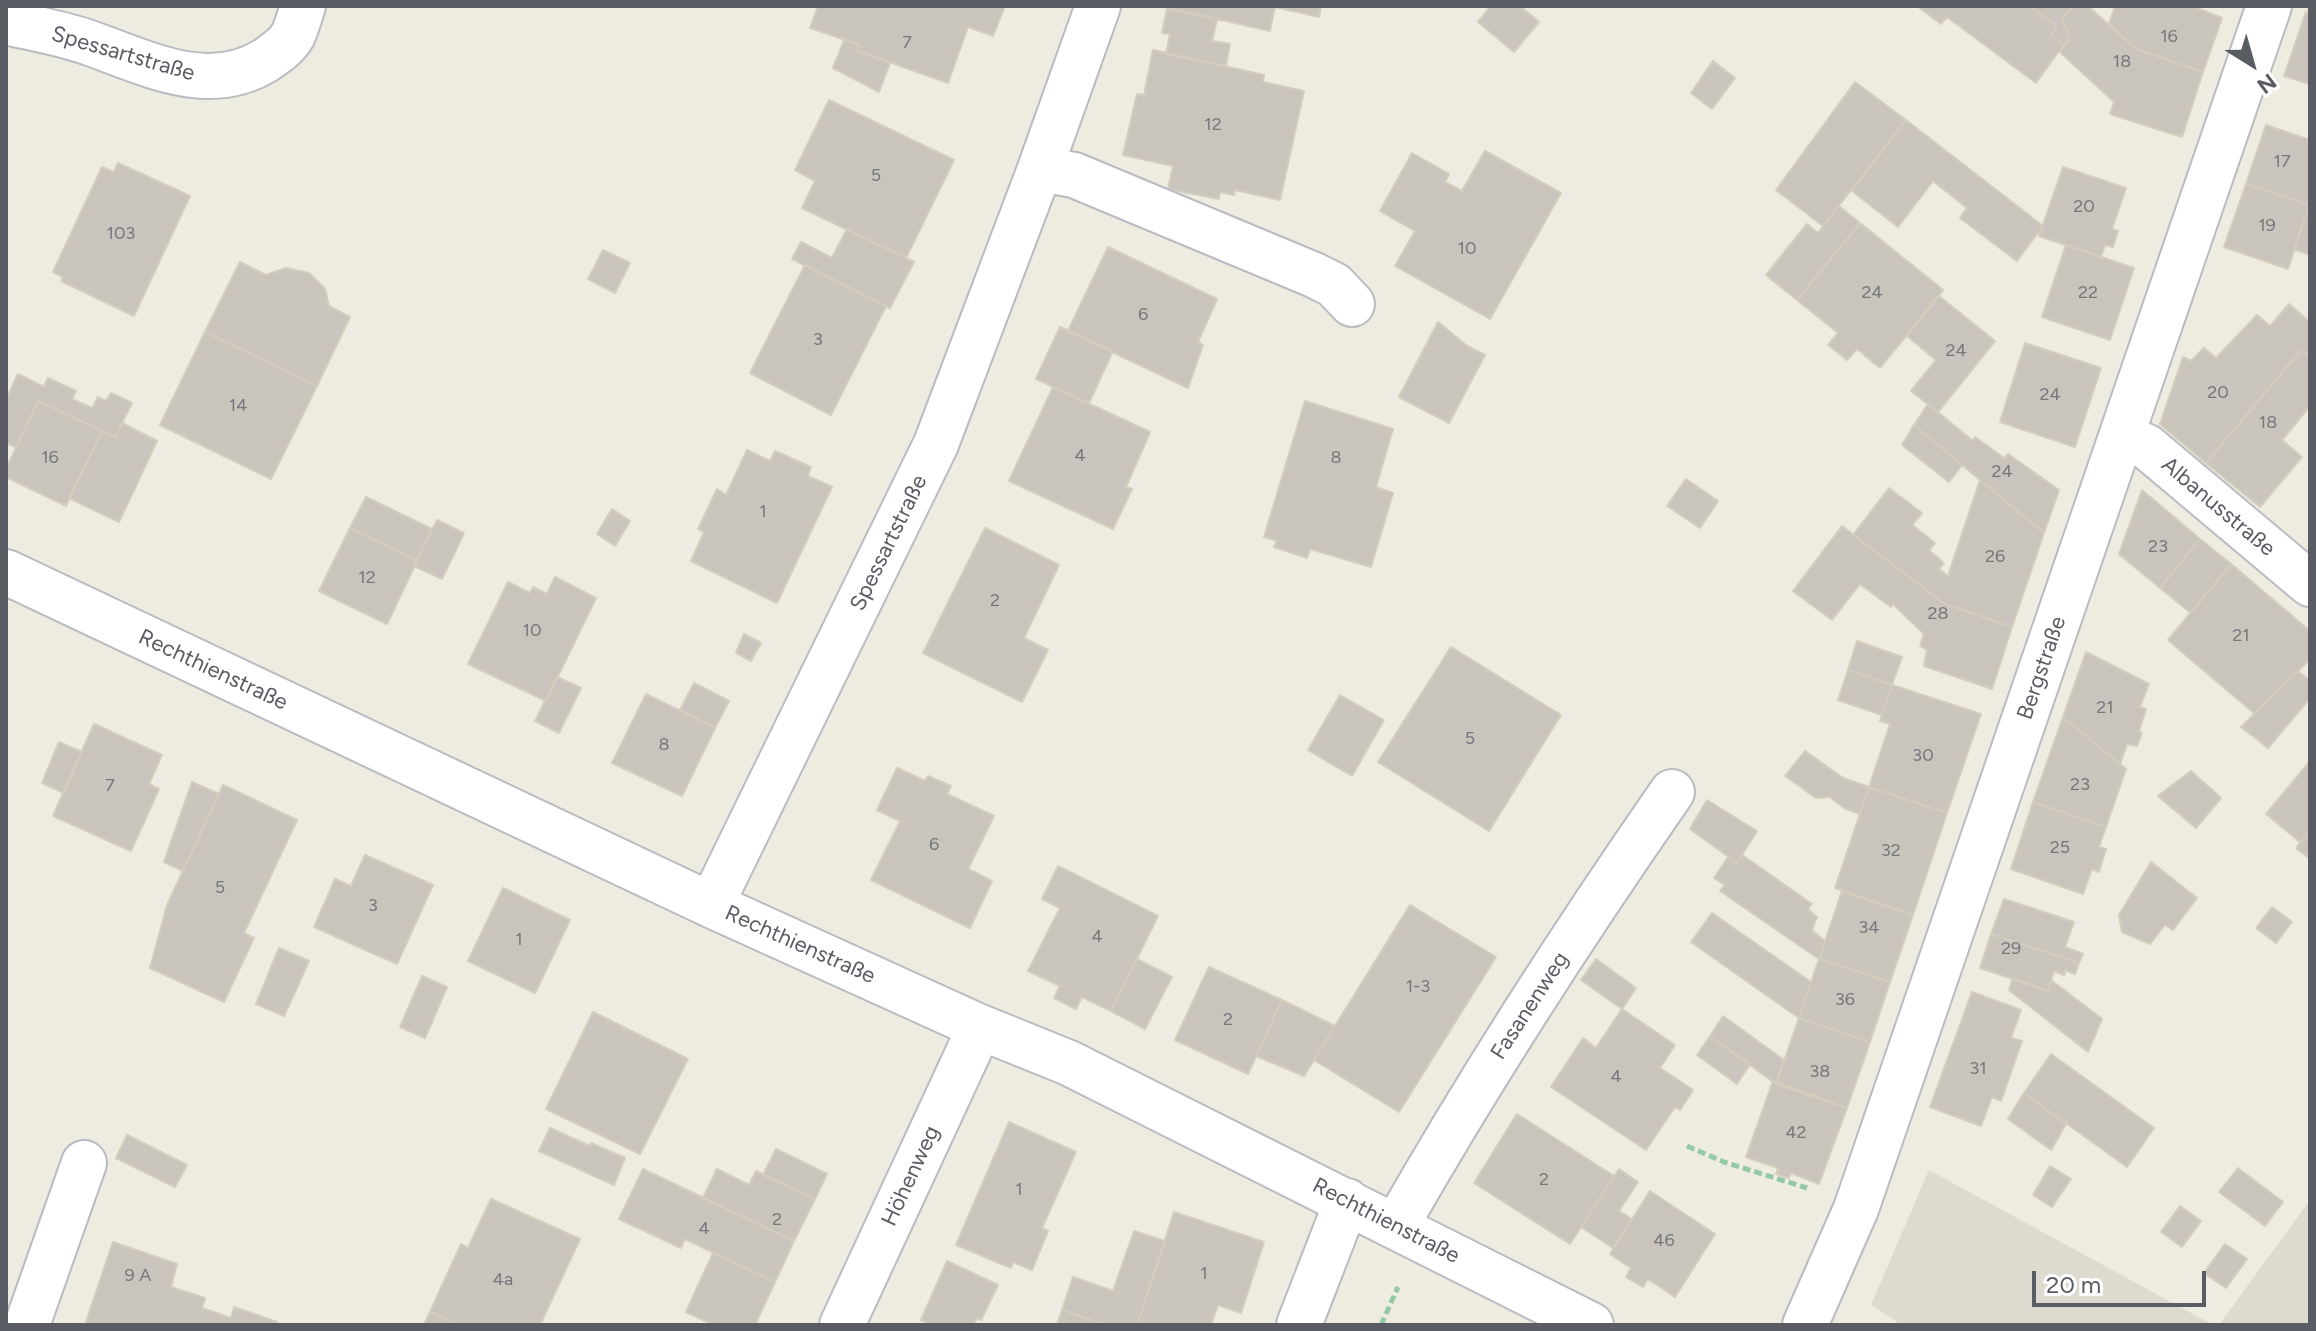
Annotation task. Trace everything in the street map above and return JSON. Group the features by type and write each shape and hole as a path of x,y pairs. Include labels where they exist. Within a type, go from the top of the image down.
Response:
{"street":[{"name":"Spessartstraße","path":"6,22 79,39 174,73 209,77 233,75 258,65 277,52 292,36 303,6"},
{"name":"Spessartstraße","path":"711,905 936,444 1098,6"},
{"name":"Bergstraße","path":"1805,1325 1856,1209 2269,6"},
{"path":"1040,169 1074,175 1314,275 1334,285 1352,304"},
{"name":"Albanusstraße","path":"2122,436 2147,447 2310,584"},
{"name":"Rechthienstraße","path":"6,572 711,905 980,1027 1069,1063 1591,1325"},
{"name":"Fasanenweg","path":"1396,1226 1541,986 1672,792"},
{"name":"Höhenweg","path":"842,1325 980,1027"},
{"path":"27,1325 84,1163"},
{"path":"1299,1325 1347,1201"}],"path":[{"path":"1687,1146 1724,1162 1814,1190 1856,1209"},
{"path":"1381,1325 1391,1303"}],"shaded area":[{"path":"1929,1170 2213,1325 1902,1325 1871,1305"},
{"path":"2310,1200 2310,1325 2219,1325"}],"building":[{"path":"818,6 1005,6 993,36 968,27 948,83 858,51 860,45 810,28"},
{"path":"1160,6 1321,6 1319,17 1275,7 1270,31"},
{"path":"1491,6 1520,6 1539,22 1514,52 1478,22"},
{"path":"1917,6 2029,6 2057,26 2051,35 2064,44 2036,83 1947,17 1941,24"},
{"path":"2029,6 2074,6 2062,18 2070,38 2064,44 2051,35 2057,26"},
{"path":"2074,6 2088,6 2136,49 2203,72 2182,137 2110,114 2114,102 2060,52 2070,38 2062,18"},
{"path":"2115,6 2192,6 2222,18 2203,72 2136,49 2109,24"},
{"path":"1167,9 1217,19 1212,41 1230,44 1226,66 1166,54 1170,34 1162,33"},
{"path":"2306,12 2310,13 2310,84 2284,76"},
{"path":"844,40 860,45 858,51 890,63 879,92 833,68"},
{"path":"1153,50 1264,75 1263,82 1304,91 1280,200 1235,190 1234,195 1220,192 1219,199 1168,189 1173,166 1123,155 1137,94 1144,95"},
{"path":"1713,61 1735,78 1712,109 1691,93"},
{"path":"1855,82 1906,120 1823,226 1776,190"},
{"path":"829,100 954,160 906,258 802,208 815,181 795,170"},
{"path":"1906,120 2043,226 2017,261 1960,218 1967,208 1933,181 1898,227 1852,191"},
{"path":"2266,125 2310,140 2309,205 2246,184"},
{"path":"1485,151 1561,193 1490,319 1395,266 1415,231 1380,211 1412,153 1449,174 1445,182 1462,191"},
{"path":"118,163 190,196 134,316 61,281 63,277 53,272 102,167 114,172"},
{"path":"2063,167 2126,188 2112,229 2118,231 2113,247 2105,245 2101,257 2039,236"},
{"path":"2246,184 2309,205 2288,269 2224,247"},
{"path":"2310,203 2310,255 2294,249"},
{"path":"1839,206 1860,223 1797,300 1766,275 1807,224 1818,233"},
{"path":"1860,223 1943,290 1880,368 1857,349 1847,360 1828,345 1838,333 1797,300"},
{"path":"847,229 914,262 890,308 792,259 801,242 832,258"},
{"path":"2066,245 2134,268 2110,340 2042,317"},
{"path":"1108,247 1217,299 1198,342 1203,345 1188,388 1068,331"},
{"path":"603,250 630,263 615,293 588,279"},
{"path":"240,262 266,275 286,268 309,273 325,289 329,306 350,317 317,386 205,332"},
{"path":"805,265 886,306 831,415 750,373"},
{"path":"1939,296 1995,341 1938,412 1911,391 1936,360 1907,336"},
{"path":"2289,304 2310,322 2310,357 2301,350 2206,463 2160,424 2183,357 2191,361 2204,348 2216,358 2257,315 2270,326"},
{"path":"1438,322 1467,346 1485,355 1449,423 1399,397"},
{"path":"1060,327 1113,351 1089,403 1036,379"},
{"path":"205,332 317,386 271,479 160,425"},
{"path":"2025,343 2101,368 2075,447 2000,422"},
{"path":"2301,350 2310,357 2310,406 2282,440 2302,457 2260,507 2206,463"},
{"path":"18,374 44,387 48,378 76,391 72,399 92,408 98,397 106,401 111,393 132,403 115,437 38,401 16,447 6,443 6,400"},
{"path":"1053,387 1150,432 1126,487 1132,489 1113,529 1009,481"},
{"path":"38,401 102,431 66,506 6,477 6,469"},
{"path":"1305,401 1393,429 1376,487 1393,493 1371,567 1310,549 1307,558 1274,547 1277,541 1264,537"},
{"path":"1928,404 1973,441 1975,437 2004,458 2008,454 2059,490 2044,533 1914,425"},
{"path":"122,423 157,441 119,522 69,498 102,431 115,437"},
{"path":"1914,425 1962,465 1949,482 1902,445"},
{"path":"747,450 770,461 775,451 811,467 808,476 832,487 777,603 691,561 704,532 698,529 717,489 726,495"},
{"path":"1686,479 1718,501 1700,528 1667,506"},
{"path":"1980,480 2044,533 2012,627 1945,604 1853,535 1889,488 1922,513 1912,525 1935,543 1929,550 1944,563 1939,569 1948,576"},
{"path":"2142,490 2200,539 2160,588 2119,554"},
{"path":"366,497 432,529 417,561 350,528"},
{"path":"612,509 630,521 615,546 597,534"},
{"path":"437,520 464,533 442,579 414,566"},
{"path":"1842,526 1945,604 2012,627 1992,689 1924,666 1927,650 1920,646 1924,634 1893,604 1891,607 1860,584 1832,620 1793,591"},
{"path":"350,528 417,561 387,624 319,591"},
{"path":"985,528 1059,565 1024,638 1048,650 1022,702 923,653"},
{"path":"2200,539 2231,564 2191,613 2160,588"},
{"path":"2231,564 2310,631 2310,659 2255,714 2168,640"},
{"path":"555,577 596,598 546,701 468,664 508,582 530,593 533,587 547,594"},
{"path":"744,634 761,643 751,661 736,653"},
{"path":"1857,641 1902,657 1892,685 1848,670"},
{"path":"1451,647 1561,715 1489,831 1378,762"},
{"path":"2086,652 2149,684 2140,707 2146,709 2139,731 2142,733 2137,746 2127,744 2120,764 2063,717"},
{"path":"1848,670 1892,685 1882,715 1838,700"},
{"path":"2298,671 2310,681 2310,698 2268,748 2241,727"},
{"path":"557,677 581,688 559,733 535,721"},
{"path":"694,683 729,701 715,728 680,710"},
{"path":"1892,685 1981,714 1947,813 1869,787 1890,724 1880,721"},
{"path":"646,694 715,728 682,796 612,763"},
{"path":"1340,695 1384,720 1352,776 1308,750"},
{"path":"2063,717 2126,769 2106,827 2033,802"},
{"path":"94,724 162,755 149,784 159,789 131,851 53,816"},
{"path":"59,742 82,752 64,793 42,783"},
{"path":"1805,751 1843,778 1869,787 1860,814 1844,808 1830,797 1816,798 1785,776"},
{"path":"2310,761 2310,830 2300,842 2266,814"},
{"path":"897,768 925,781 928,776 951,786 947,794 994,816 968,869 992,881 970,928 871,880 900,821 877,810"},
{"path":"2191,771 2221,798 2196,828 2158,796"},
{"path":"192,782 219,794 183,871 164,862"},
{"path":"223,785 297,820 244,933 254,938 224,1002 150,968 167,905"},
{"path":"1869,787 1947,813 1913,915 1835,888"},
{"path":"1707,800 1757,831 1737,863 1690,829"},
{"path":"2033,802 2106,827 2099,847 2106,849 2099,872 2092,869 2083,894 2011,869"},
{"path":"2307,833 2310,835 2310,859 2296,848"},
{"path":"365,855 433,885 397,964 314,927 335,879 351,886"},
{"path":"1742,855 1812,904 1808,909 1817,917 1812,930 1825,941 1819,959 1720,891 1725,885 1714,878 1728,857 1737,863"},
{"path":"2151,862 2197,898 2173,930 2165,925 2150,944 2122,932 2119,915"},
{"path":"1058,866 1158,916 1111,1011 1082,997 1076,1009 1054,998 1060,986 1028,971 1060,908 1042,899"},
{"path":"503,888 570,920 535,993 468,961"},
{"path":"1842,891 1913,915 1890,982 1819,959"},
{"path":"2004,899 2074,922 2065,947 2083,954 2079,963 1991,934"},
{"path":"1410,905 1496,957 1399,1112 1314,1060"},
{"path":"2272,907 2292,922 2276,943 2256,928"},
{"path":"1712,913 1811,982 1799,1018 1691,942"},
{"path":"1991,934 2079,963 2075,974 2065,970 2064,975 2054,971 2048,991 1980,968"},
{"path":"279,948 309,961 284,1016 256,1004"},
{"path":"1137,959 1172,977 1145,1029 1111,1011"},
{"path":"1596,959 1636,988 1622,1009 1581,980"},
{"path":"1819,959 1890,982 1870,1042 1799,1018"},
{"path":"1209,967 1282,1000 1248,1074 1175,1040"},
{"path":"422,976 447,987 425,1038 400,1027"},
{"path":"2013,978 2048,991 2051,980 2102,1019 2088,1052 2009,990"},
{"path":"1972,992 2021,1010 2011,1038 2022,1041 2001,1101 1992,1097 1981,1126 1930,1107"},
{"path":"1282,1000 1335,1026 1304,1076 1256,1056"},
{"path":"1622,1009 1675,1045 1660,1068 1693,1090 1680,1110 1675,1107 1646,1150 1551,1087 1583,1038 1596,1048"},
{"path":"593,1012 688,1059 640,1154 546,1109"},
{"path":"1723,1016 1784,1060 1776,1084 1710,1036"},
{"path":"1799,1018 1870,1042 1847,1108 1776,1084"},
{"path":"1710,1036 1750,1064 1737,1084 1697,1055"},
{"path":"2051,1054 2154,1128 2127,1167 2024,1093"},
{"path":"1773,1081 1847,1108 1819,1184 1791,1173 1789,1178 1776,1174 1778,1168 1746,1157"},
{"path":"2024,1093 2066,1124 2051,1150 2008,1119"},
{"path":"1517,1114 1614,1176 1570,1244 1474,1183"},
{"path":"1009,1122 1076,1152 1042,1228 1048,1231 1032,1270 1013,1262 1011,1268 956,1245"},
{"path":"550,1128 625,1158 614,1185 539,1151"},
{"path":"127,1135 187,1165 175,1187 116,1158"},
{"path":"776,1149 827,1174 815,1199 763,1175"},
{"path":"2050,1166 2071,1179 2052,1207 2033,1195"},
{"path":"2238,1168 2283,1202 2265,1226 2219,1192"},
{"path":"643,1169 794,1241 775,1282 685,1239 681,1248 619,1219"},
{"path":"717,1169 749,1185 756,1171 815,1199 794,1241 703,1198"},
{"path":"1619,1169 1638,1182 1619,1211 1632,1219 1613,1248 1581,1227"},
{"path":"1650,1191 1715,1234 1675,1297 1648,1279 1643,1287 1626,1277 1631,1268 1610,1254"},
{"path":"491,1199 580,1239 540,1325 459,1325 430,1312 461,1244 468,1248"},
{"path":"2180,1206 2201,1221 2182,1247 2161,1232"},
{"path":"1174,1212 1264,1242 1241,1313 1218,1305 1211,1325 1137,1325"},
{"path":"1134,1231 1165,1241 1137,1325 1106,1325 1062,1310 1073,1277 1113,1291"},
{"path":"113,1242 177,1264 171,1287 205,1298 202,1308 231,1318 234,1307 277,1322 276,1325 85,1325"},
{"path":"2225,1244 2247,1259 2226,1288 2204,1273"},
{"path":"713,1253 775,1282 755,1325 714,1325 686,1312"},
{"path":"947,1261 998,1285 981,1320 977,1318 973,1325 933,1325 921,1320"},
{"path":"1062,1310 1106,1325 1057,1325"},
{"path":"430,1312 459,1325 424,1325"}]}
